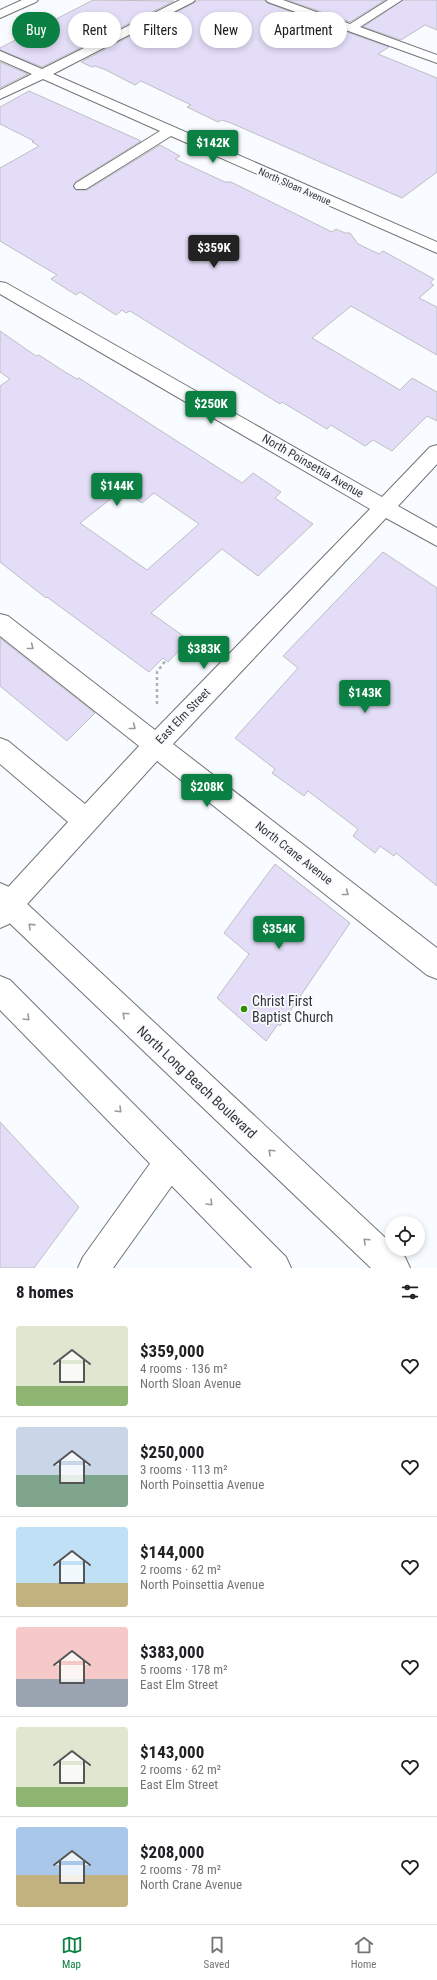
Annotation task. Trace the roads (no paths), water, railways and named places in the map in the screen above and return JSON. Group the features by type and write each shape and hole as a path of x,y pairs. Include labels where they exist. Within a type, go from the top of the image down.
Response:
{"street":[{"path":"0,14 32,0"},
{"path":"0,95 189,0"},
{"path":"272,0 437,59"},
{"path":"351,28 396,0"},
{"name":"North Sloan Avenue","path":"0,55 437,248"},
{"path":"81,186 170,130"},
{"name":"North Poinsettia Avenue","path":"0,287 437,538"},
{"name":"East Elm Street","path":"3,905 437,452"},
{"name":"North Crane Avenue","path":"0,623 437,965"},
{"path":"0,749 86,820"},
{"name":"North Long Beach Boulevard","path":"3,905 394,1268"},
{"path":"0,990 275,1268"},
{"path":"94,1268 170,1162"}],"place":[{"name":"Christ First Baptist Church","path":"244,1009"}]}
